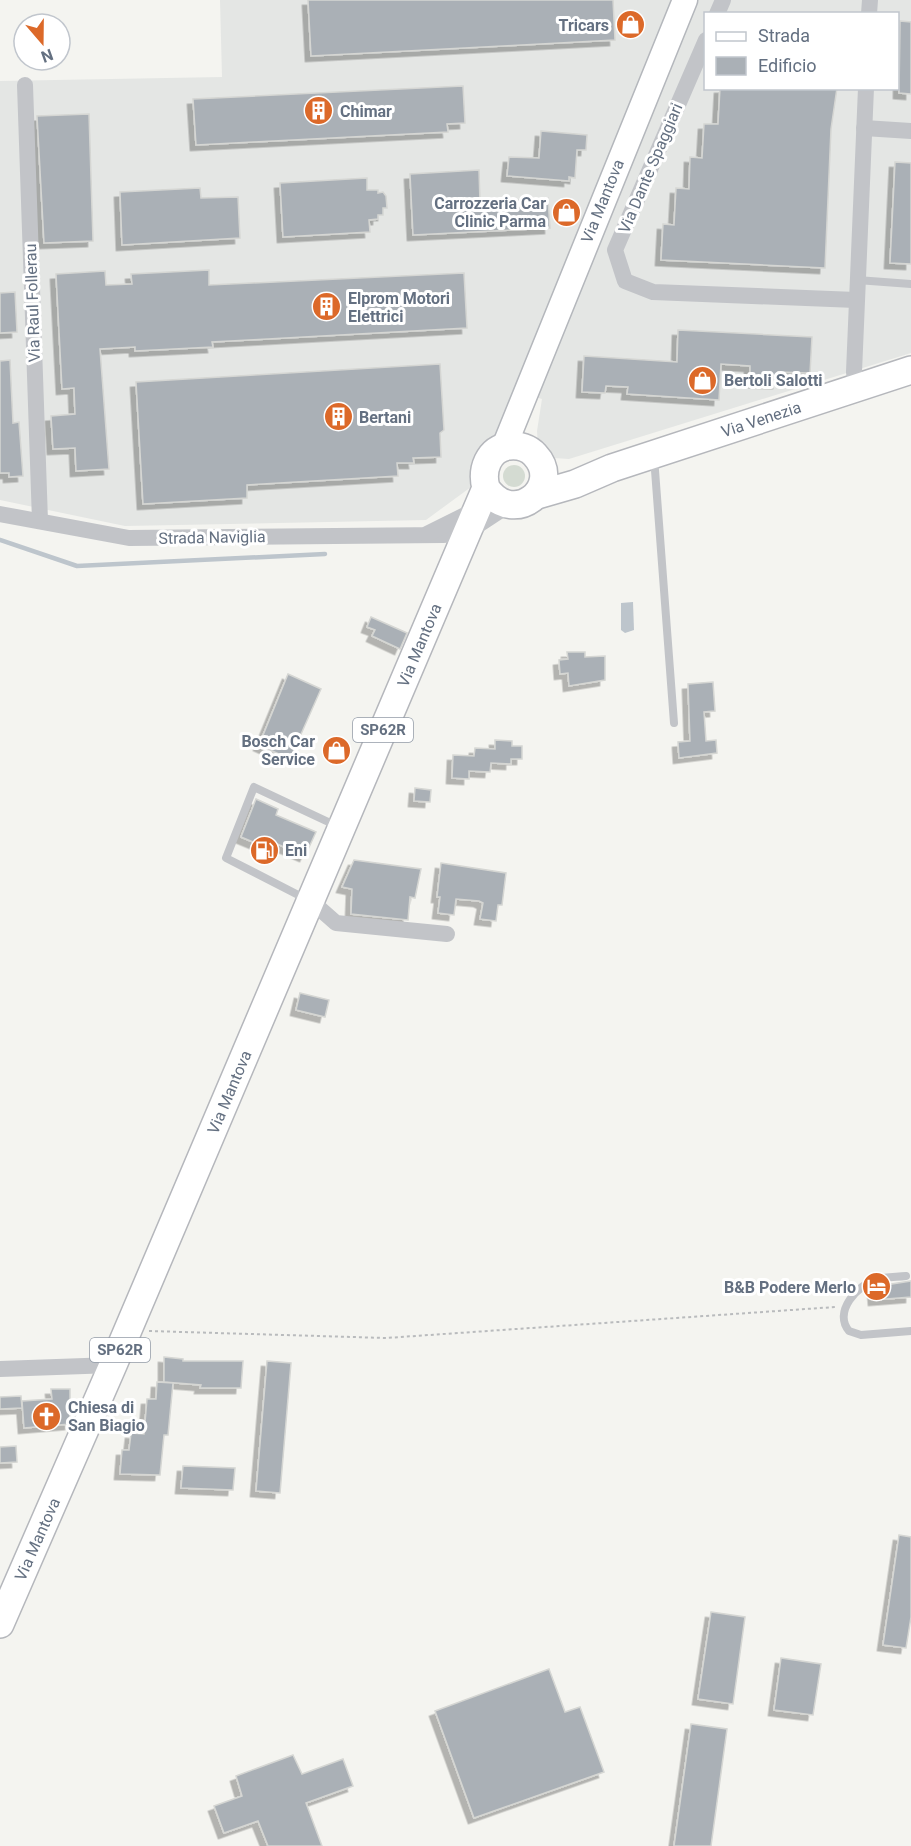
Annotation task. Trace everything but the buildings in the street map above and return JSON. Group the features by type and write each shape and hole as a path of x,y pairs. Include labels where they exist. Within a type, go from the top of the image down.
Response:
{"main road":[{"name":"Via Mantova","path":"456,559 488,509 524,504 537,495 543,479 523,452 520,401 684,0"},
{"name":"Via Venezia","path":"537,495 575,484 612,468 911,370"},
{"name":"Via Mantova","path":"0,1624 128,1330 456,559 488,509 483,472 486,464 496,451 523,452"},
{"name":"Via Venezia","path":"523,452 572,469 612,468"}],"street":[{"name":"Via Dante Spaggiari","path":"704,42 615,250 625,281 653,292 856,300"},
{"name":"Via Raul Follerau","path":"25,85 40,521"},
{"path":"856,388 854,372 856,300 866,90"},
{"path":"864,128 911,130"},
{"name":"Strada Naviglia","path":"0,514 129,538 426,534 488,509"},
{"name":"Strada Naviglia","path":"426,534 488,509"},
{"path":"311,901 336,923 447,934"},
{"path":"0,1369 113,1365"}],"lane":[{"path":"857,280 911,284"},
{"path":"654,454 674,723"},
{"path":"311,901 226,858 254,787 342,829"},
{"path":"906,1276 870,1282 846,1306 844,1321 853,1333 867,1335 911,1331"}],"path":[{"path":"128,1330 386,1338 846,1306"}],"shaded area":[{"path":"220,0 911,0 911,353 569,459 539,457 537,431 542,399 519,392 471,487 426,520 125,526 0,500 0,81 222,77"},
{"path":"510,465 518,465 525,472 525,480 518,487 510,487 503,480 503,472"},
{"path":"633,602 634,630 625,633 621,630 621,603"}],"waterway":[{"path":"0,540 77,566 325,554"}],"place":[{"name":"Tricars","path":"630,25"},
{"name":"Chimar","path":"319,111"},
{"name":"Carrozzeria Car Clinic Parma","path":"567,212"},
{"name":"Elprom Motori Elettrici","path":"327,307"},
{"name":"Bertoli Salotti","path":"703,380"},
{"name":"Bertani","path":"338,417"},
{"name":"Bosch Car Service","path":"336,750"},
{"name":"Eni","path":"264,850"},
{"name":"B&B Podere Merlo","path":"877,1287"},
{"name":"Chiesa di San Biagio","path":"47,1416"}]}
